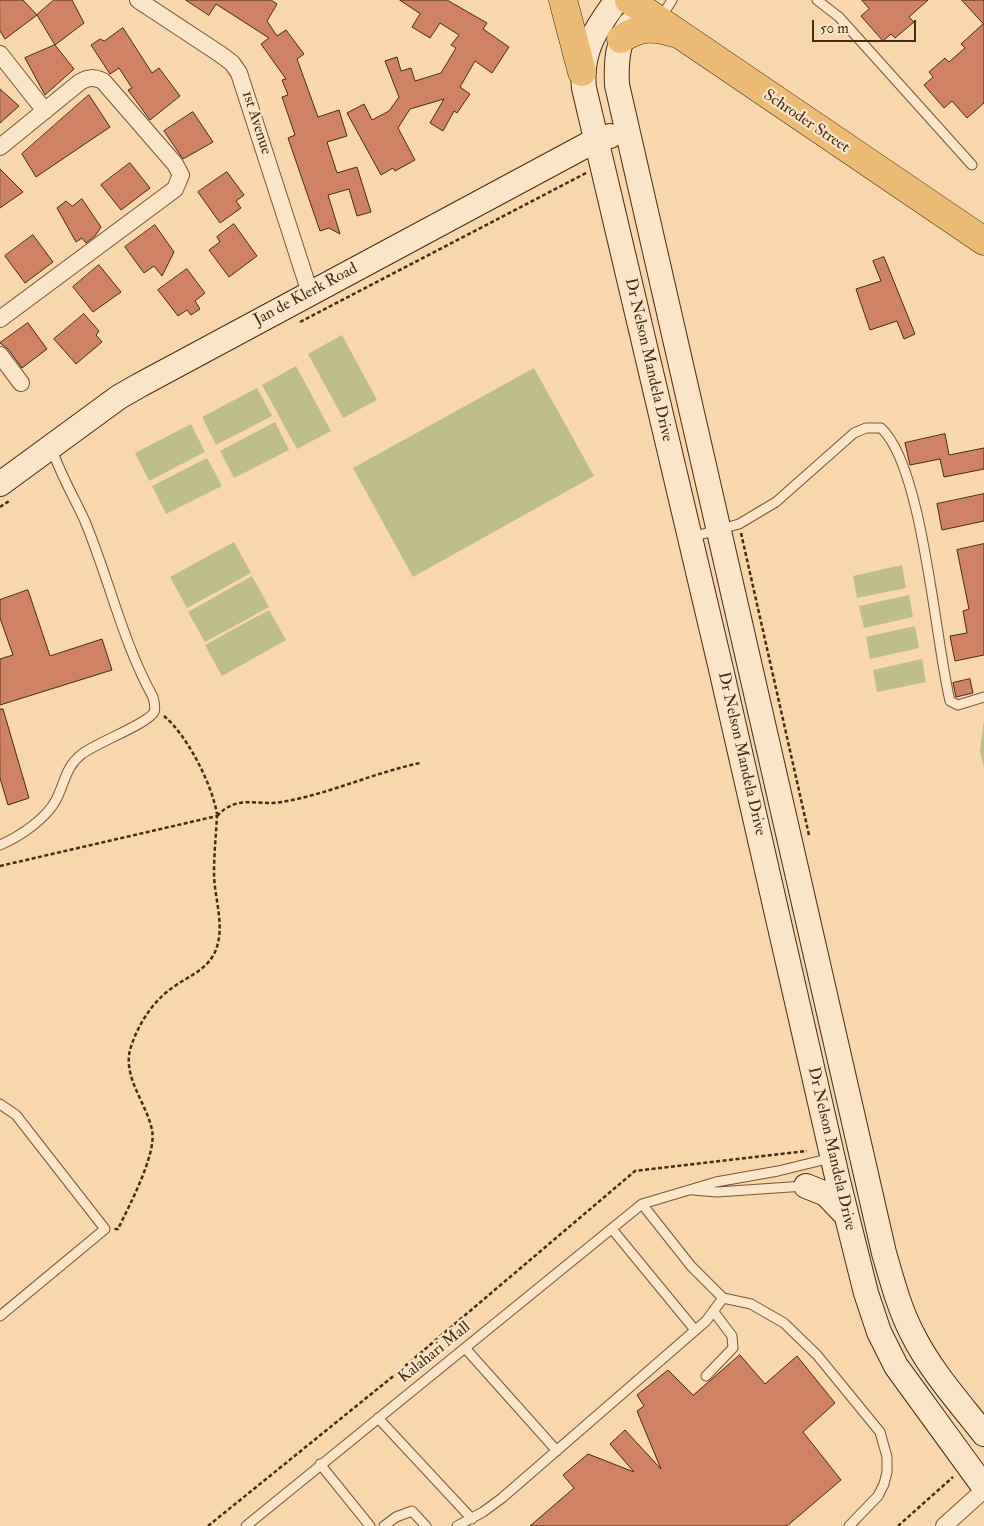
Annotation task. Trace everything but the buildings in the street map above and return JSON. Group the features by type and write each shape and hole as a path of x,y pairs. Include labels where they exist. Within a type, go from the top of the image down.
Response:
{"highway":[{"path":"563,0 582,72"},
{"name":"Schroder Street","path":"651,7 684,37 810,125 984,242"},
{"path":"621,40 636,30 647,28 666,31 684,37"}],"street":[{"name":"1st Avenue","path":"138,0 220,54 232,63 240,73 310,293"},
{"name":"Dr Nelson Mandela Drive","path":"616,0 590,40 582,72 596,140 690,538 834,1167 872,1313 888,1350 905,1378 984,1488"},
{"name":"Dr Nelson Mandela Drive","path":"651,7 621,40 618,48 617,85 874,1210 893,1284 913,1335 925,1356 984,1434"},
{"path":"0,54 45,111"},
{"path":"0,147 80,82 95,77 102,81 150,135 175,164 181,176 175,189 0,319"},
{"name":"Jan de Klerk Road","path":"7,491 51,447 140,384 596,140 626,130"},
{"path":"0,355 21,383"},
{"path":"853,1118 834,1167 874,1210"},
{"path":"806,1186 826,1194 846,1215"},
{"path":"944,1526 984,1488"}],"lane":[{"path":"817,0 839,18 972,165"},
{"path":"690,538 739,524 776,502 854,433 866,428 881,428 895,446 918,522 950,701 958,705 984,698"},
{"path":"0,846 25,830 46,813 56,801 73,761 102,741 143,722 154,713 155,708 153,697 123,630 84,519 57,466 51,447"},
{"path":"0,1104 16,1115 106,1229 0,1316"},
{"name":"Kalahari Mall","path":"691,1190 717,1192 806,1186 834,1167"},
{"name":"Kalahari Mall","path":"246,1526 642,1204 716,1182 785,1170 834,1167"},
{"path":"642,1204 691,1266 723,1298 751,1304 784,1323 817,1355 880,1432 887,1457 887,1472 884,1484 878,1496 849,1526"},
{"path":"612,1229 695,1330"},
{"path":"457,1526 472,1519 502,1498 695,1330 714,1312 723,1298"},
{"path":"706,1376 730,1351 734,1343 728,1330 714,1312"},
{"path":"465,1348 557,1450"},
{"path":"378,1418 472,1519"},
{"path":"320,1464 370,1526"},
{"path":"384,1526 396,1517 412,1511 426,1526"}],"path":[{"path":"296,324 588,171 590,181"},
{"path":"0,507 7,491"},
{"path":"106,1229 118,1229 147,1166 153,1131 131,1076 130,1052 136,1033 150,1009 166,993 199,972 214,953 220,935 214,874 217,816 211,787 176,726 155,708"},
{"path":"0,866 217,816 226,806 249,802 281,803 420,762"},
{"path":"208,1526 391,1378 635,1171 819,1150 834,1167"},
{"path":"898,1526 955,1476 949,1468"}],"green space":[{"path":"342,335 377,400 343,418 308,354"},
{"path":"296,366 331,431 297,449 262,385"},
{"path":"534,368 594,476 413,577 353,468"},
{"path":"257,388 272,416 216,445 202,417"},
{"path":"275,422 289,450 234,478 220,451"},
{"path":"191,424 205,452 149,481 135,453"},
{"path":"207,458 222,486 166,514 152,486"},
{"path":"234,542 251,573 187,608 170,577"},
{"path":"902,565 906,588 857,598 853,576"},
{"path":"252,576 269,607 205,642 188,612"},
{"path":"909,595 913,617 864,628 859,606"},
{"path":"269,610 286,640 222,676 205,645"},
{"path":"915,626 919,648 870,659 866,637"},
{"path":"922,659 926,682 877,692 873,670"},
{"path":"984,720 984,768 980,751"}]}
